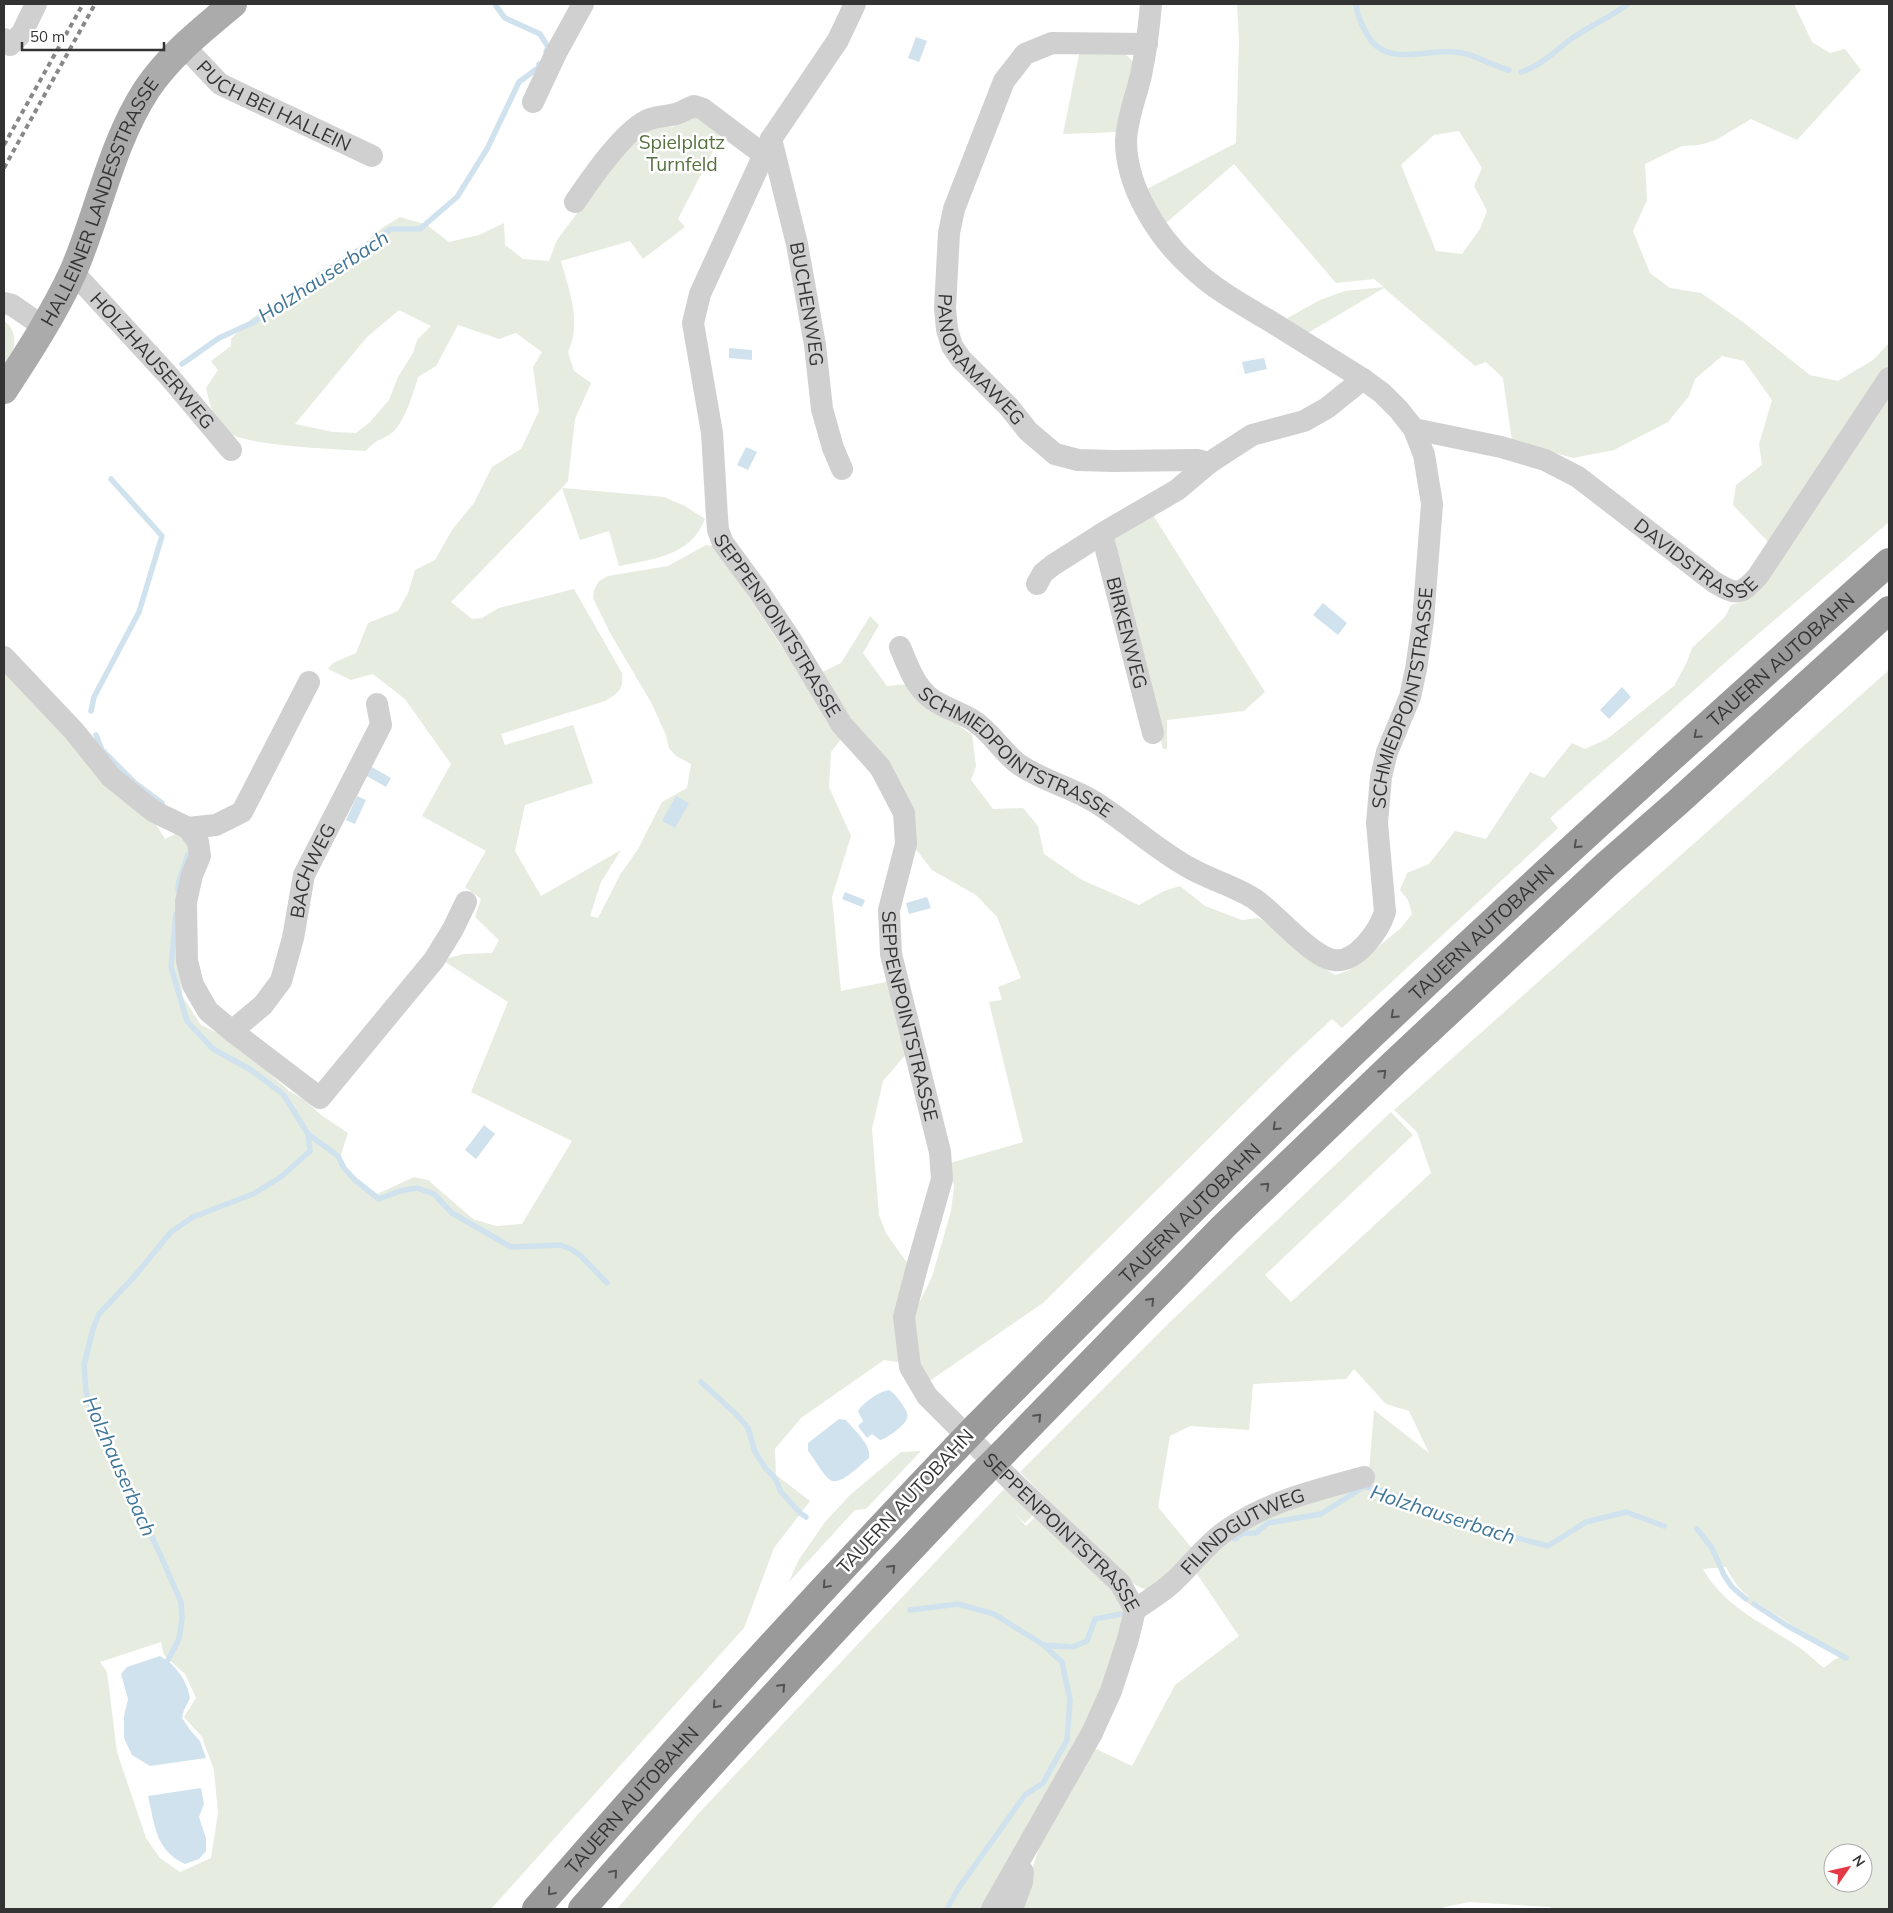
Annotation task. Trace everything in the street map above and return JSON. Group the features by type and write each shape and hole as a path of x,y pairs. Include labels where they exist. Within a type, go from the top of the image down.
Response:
{"highway":[{"name":"TAUERN AUTOBAHN","path":"536,1909 656,1771 849,1560 977,1426 1204,1198 1374,1033 1675,755 1889,562"},
{"name":"TAUERN AUTOBAHN","path":"582,1909 679,1799 875,1586 1224,1226 1606,864 1678,802 1889,610"}],"main road":[{"name":"HALLEINER LANDESSTRASSE","path":"4,390 44,327 73,272 116,152 133,114 147,90 164,67 184,46 232,4"}],"street":[{"path":"4,39 10,45 22,33 36,4"},
{"path":"533,102 556,53 583,4"},
{"name":"SEPPENPOINTSTRASSE","path":"855,4 838,40 768,147 700,294 693,323 712,433 718,530 723,543 771,611 842,725 880,767 904,813 906,844 889,910 891,954 940,1152 942,1179 904,1317 910,1367 927,1396 1120,1583 1127,1592 1135,1610 1128,1639 1111,1691 1096,1725 992,1909"},
{"name":"SCHMIEDPOINTSTRASSE","path":"900,647 912,676 927,696 938,704 974,721 996,739 1017,762 1095,802 1157,848 1189,868 1253,898 1315,952 1333,961 1349,958 1372,939 1381,924 1385,912 1377,823 1382,777 1387,752 1410,697 1423,621 1432,504 1424,455 1414,429 1388,398 1363,379 1220,290 1191,268 1148,214 1134,188 1128,166 1126,140 1130,110 1147,44 1152,4"},
{"name":"PANORAMAWEG","path":"1147,44 1052,43 1025,54 1004,81 954,210 949,233 945,308 947,329 952,346 961,359 1009,407 1028,431 1055,454 1078,460 1198,460 1209,463"},
{"name":"PUCH BEI HALLEIN","path":"184,46 220,84 372,156"},
{"path":"576,202 596,171 618,145 641,124 651,118 679,113 694,106 703,109 768,147"},
{"name":"BUCHENWEG","path":"768,147 797,244 815,345 822,409 842,469"},
{"name":"HOLZHAUSERWEG","path":"73,272 167,374 231,450"},
{"path":"4,303 12,305 44,327"},
{"name":"DAVIDSTRASSE","path":"1414,429 1500,447 1545,460 1578,477 1714,582 1730,592 1740,591 1749,586 1758,576 1889,378"},
{"path":"1037,584 1043,573 1052,565 1177,490 1209,463 1252,435 1304,421 1327,408 1363,379"},
{"name":"BIRKENWEG","path":"1102,534 1153,733"},
{"path":"4,657 74,731 111,777 153,811 188,828 198,842 200,856 192,875 186,902 187,961 193,984 208,1011 320,1098 434,960 453,929 466,902"},
{"path":"188,828 216,825 242,812 309,682"},
{"name":"BACHWEG","path":"232,1031 263,1004 281,981 293,938 304,875 381,725 377,704"},
{"name":"FILINDGUTWEG","path":"1135,1610 1172,1583 1204,1549 1225,1531 1247,1517 1286,1499 1364,1477"},
{"path":"1012,1909 1022,1882 1027,1848"}],"green space":[{"path":"1237,4 1794,4 1812,42 1830,53 1845,49 1861,70 1797,140 1751,119 1716,140 1699,145 1682,146 1645,164 1647,200 1633,231 1650,273 1670,288 1701,293 1743,322 1810,375 1838,381 1873,360 1889,343 1889,522 1736,653 1550,818 1558,828 1342,1028 1332,1019 1293,1055 1043,1303 928,1382 918,1361 913,1339 915,1311 932,1277 951,1211 954,1187 950,1163 1023,1142 989,1002 1002,1000 998,987 1021,978 997,917 976,895 932,870 912,844 882,789 850,746 816,675 841,663 870,616 879,625 863,653 887,686 908,684 924,700 972,735 976,766 971,780 993,809 1023,808 1038,826 1044,854 1082,880 1139,905 1164,891 1180,886 1205,906 1242,920 1258,918 1279,929 1319,965 1335,975 1350,970 1401,928 1412,914 1408,900 1400,890 1407,873 1429,864 1455,831 1486,839 1530,772 1544,778 1572,743 1585,749 1607,739 1674,686 1692,648 1725,617 1731,605 1751,597 1761,589 1771,569 1771,545 1733,505 1736,485 1762,465 1759,444 1772,400 1744,361 1722,356 1695,379 1689,396 1668,422 1614,450 1573,458 1512,441 1503,378 1486,362 1475,366 1384,288 1306,334 1284,320 1320,300 1345,291 1384,287 1374,279 1336,283 1234,164 1166,223 1143,191 1236,143 1239,41","holes":["1459,131 1482,168 1474,186 1487,211 1480,229 1462,254 1436,251 1401,165 1434,135"]},
{"path":"1080,50 1116,51 1123,53 1133,62 1119,132 1063,134"},
{"name":"Spielplatz Turnfeld","path":"689,114 722,134 678,219 685,227 643,259 630,241 561,261 573,306 574,318 572,341 568,352 574,371 591,383 575,419 568,481 451,602 472,619 482,618 499,608 574,589 622,673 621,687 613,696 605,701 501,734 505,745 573,725 593,783 525,805 515,851 541,896 621,850 601,882 590,916 598,918 620,875 638,849 662,802 687,788 691,764 676,756 669,748 666,735 652,704 609,631 593,598 594,590 599,581 608,576 668,566 706,545 715,546 842,738 831,752 829,787 851,836 832,897 841,991 890,981 908,1052 883,1081 872,1129 879,1215 886,1233 905,1260 914,1268 903,1363 884,1360 801,1418 775,1449 776,1475 810,1501 774,1548 744,1628 491,1909 4,1909 4,668 152,818 165,839 180,832 189,848 181,971 182,996 201,1025 234,1041 289,1091 305,1100 321,1115 348,1133 339,1161 373,1196 414,1177 428,1180 473,1219 496,1226 522,1224 572,1141 471,1092 508,1002 442,960 463,954 492,953 499,940 475,917 481,899 465,887 486,851 422,816 451,764 405,699 373,674 351,680 328,669 333,663 356,653 368,623 398,611 408,593 415,570 435,560 452,530 474,503 492,467 521,449 539,411 533,367 542,352 516,333 499,339 458,325 436,366 418,377 409,406 398,426 391,434 373,444 366,451 272,444 237,437 227,432 218,422 212,412 206,388 218,370 211,361 231,346 231,339 252,318 274,305 320,271 355,252 382,228 400,217 427,225 449,242 479,235 504,223 505,245 523,259 549,261 557,240 630,143 660,125 673,127","holes":["399,310 431,326 417,340 413,353 398,377 389,400 369,423 356,433 333,432 295,424 367,337","161,1642 164,1655 185,1674 196,1698 184,1717 202,1737 214,1770 218,1813 211,1858 180,1872 160,1858 146,1838 117,1752 107,1672 100,1662"]},
{"path":"4,321 13,332 14,345 13,352 4,370"},
{"path":"562,488 664,497 685,506 705,519 699,531 681,548 657,558 619,566 609,531 580,540"},
{"path":"1151,512 1265,692 1244,711 1167,720 1167,749 1163,749 1113,552 1113,540"},
{"path":"1889,670 1889,1909 1552,1909 1550,1907 1469,1902 1444,1907 1443,1909 1020,1909 1041,1841 1094,1748 1132,1766 1175,1685 1239,1636 1195,1571 1228,1538 1369,1470 1374,1410 1429,1453 1409,1411 1386,1404 1354,1369 1346,1379 1253,1384 1249,1430 1190,1426 1170,1436 1158,1507 1195,1552 1150,1590 1141,1588 1131,1582 1020,1472 1169,1323 1391,1112 1413,1135 1265,1275 1291,1302 1431,1173 1417,1132 1394,1110","holes":["1726,1567 1735,1583 1748,1596 1745,1601 1752,1606 1756,1602 1844,1655 1824,1668 1800,1648 1734,1605 1712,1583 1703,1569"]},
{"path":"921,1451 866,1509 855,1510 789,1582 798,1561 825,1522 849,1496 901,1452"},
{"path":"1005,1488 1033,1515 1025,1523 1015,1514 1026,1526 1036,1516 1108,1584 1126,1608 1103,1698 986,1909 617,1909 698,1814"}],"water":[{"path":"916,37 927,41 919,62 908,58"},
{"path":"729,348 752,350 752,360 729,358"},
{"path":"1264,358 1267,369 1245,374 1242,362"},
{"path":"746,447 757,452 748,470 737,465"},
{"path":"1323,603 1347,623 1338,635 1313,615"},
{"path":"1622,687 1631,697 1609,719 1600,710"},
{"path":"370,766 391,778 386,787 365,775"},
{"path":"357,796 366,800 355,824 346,820"},
{"path":"676,796 689,803 675,828 662,821"},
{"path":"845,892 865,900 862,907 842,899"},
{"path":"927,897 931,908 909,914 906,903"},
{"path":"484,1125 495,1134 476,1159 465,1150"},
{"path":"889,1390 905,1409 907,1414 906,1421 883,1439 880,1440 872,1434 867,1438 858,1426 863,1421 858,1411 872,1398"},
{"path":"839,1419 846,1420 862,1438 868,1448 869,1458 845,1478 834,1481 824,1474 808,1451 808,1443"},
{"path":"160,1656 176,1668 189,1691 190,1698 182,1718 200,1741 206,1758 150,1766 132,1755 124,1738 124,1716 128,1699 121,1674 127,1667"},
{"path":"201,1788 204,1804 199,1817 206,1838 206,1851 199,1859 185,1864 168,1852 162,1844 155,1827 148,1796"}],"waterway":[{"name":"Holzhauserbach","path":"497,4 496,6 505,18 540,34 548,47 546,52"},
{"path":"1356,4 1357,12 1368,36 1377,46 1387,52 1410,55 1436,52 1462,53 1509,70"},
{"path":"1521,72 1537,65 1577,35 1628,4"},
{"name":"Holzhauserbach","path":"182,364 219,338 254,322 391,229 420,229 457,197 487,149 519,82 538,68 539,64"},
{"name":"Holzhauserbach","path":"91,711 94,697 139,612 162,536 111,479"},
{"name":"Holzhauserbach","path":"96,735 102,750 135,783 162,803"},
{"name":"Holzhauserbach","path":"178,890 188,854"},
{"name":"Holzhauserbach","path":"176,914 171,967 187,1021 213,1049 251,1070 283,1094 308,1134 338,1156 344,1168 355,1180 379,1199 400,1191 417,1188 434,1194 452,1213 511,1247 560,1245 571,1249 581,1256 607,1283"},
{"name":"Holzhauserbach","path":"168,1660 179,1639 182,1619 181,1602 92,1410 86,1392 84,1365 93,1329 99,1314 133,1278 171,1232 193,1217 253,1194 281,1177 310,1151 308,1134"},
{"name":"Holzhauserbach","path":"701,1382 737,1415 748,1428 755,1452 766,1469 775,1478 781,1492 806,1517"},
{"name":"Holzhauserbach","path":"1229,1537 1235,1539 1243,1533 1256,1533 1268,1523 1321,1514 1365,1486 1389,1493 1479,1528 1548,1546 1586,1522 1626,1512 1664,1526"},
{"name":"Holzhauserbach","path":"1697,1529 1712,1548 1724,1575 1732,1587 1746,1599"},
{"name":"Holzhauserbach","path":"910,1610 958,1604 994,1614 1042,1644 1062,1662 1070,1700 1067,1740 1043,1783 1025,1795 958,1889 947,1909"},
{"name":"Holzhauserbach","path":"1754,1604 1786,1625 1846,1658"},
{"name":"Holzhauserbach","path":"1043,1645 1073,1647 1087,1641 1095,1619 1121,1614"}],"railway":[{"path":"4,145 83,4"},
{"path":"4,168 95,4"}]}
